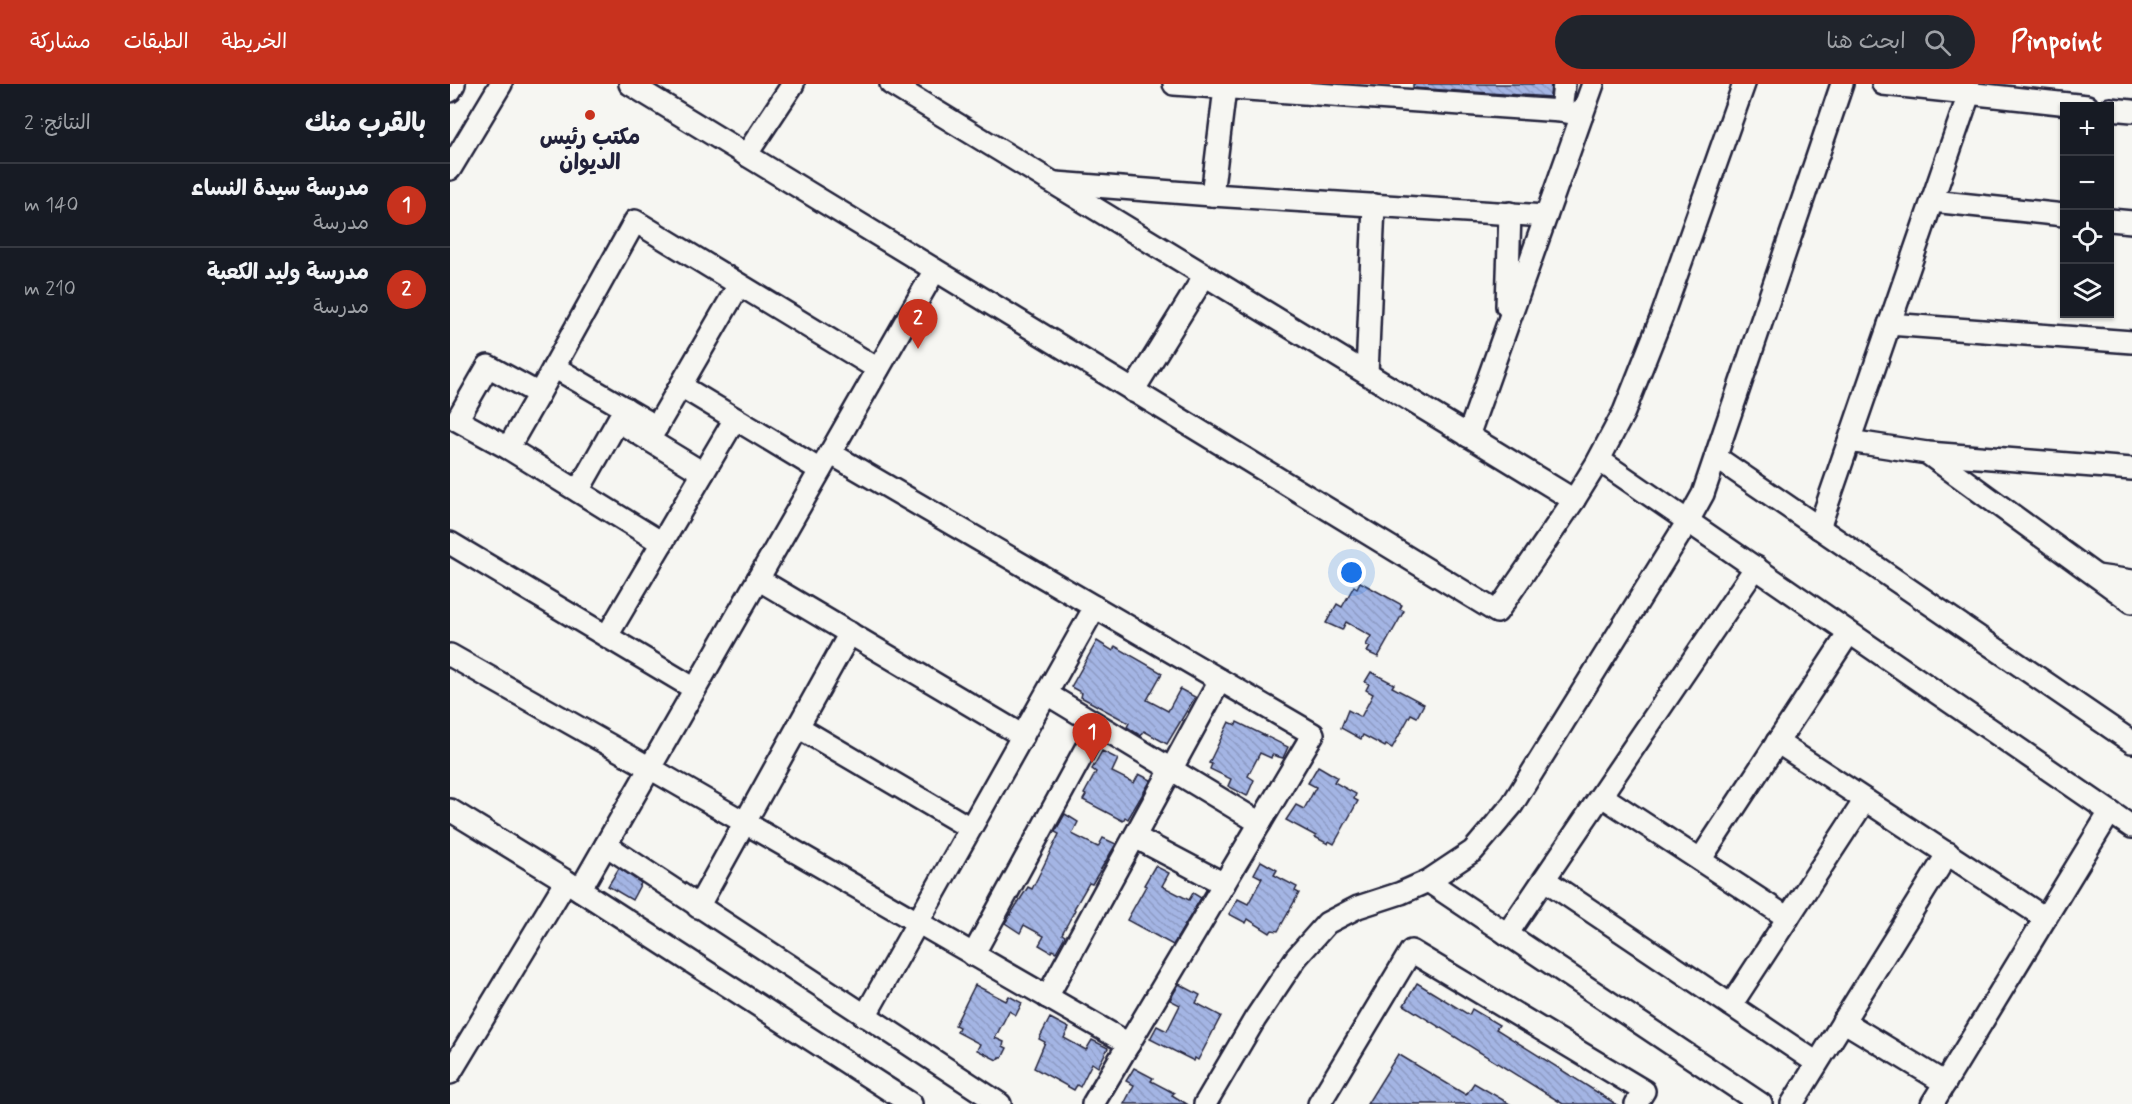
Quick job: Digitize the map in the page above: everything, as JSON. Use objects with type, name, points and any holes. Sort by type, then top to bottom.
[{"type":"street","points":[[450,91],[454,84]]},
{"type":"street","points":[[450,169],[501,84]]},
{"type":"street","points":[[630,84],[1497,612],[1574,501],[1624,412],[1644,364],[1744,84]]},
{"type":"street","points":[[746,155],[792,84]]},
{"type":"street","points":[[891,84],[1574,501]]},
{"type":"street","points":[[1174,84],[1226,88],[1337,90],[1572,113]]},
{"type":"street","points":[[1564,84],[1572,113]]},
{"type":"street","points":[[1468,436],[1546,216],[1572,113],[1593,84]]},
{"type":"street","points":[[1205,1104],[1255,1019],[1296,958],[1327,923],[1358,907],[1401,893],[1428,881],[1473,851],[1512,805],[1703,494],[1842,84]]},
{"type":"street","points":[[1883,84],[2060,103]]},
{"type":"street","points":[[1212,195],[1226,88]]},
{"type":"street","points":[[1819,528],[1969,93]]},
{"type":"street","points":[[2114,109],[2132,111]]},
{"type":"street","points":[[1052,182],[1212,195],[1546,216]]},
{"type":"street","points":[[1932,201],[2060,215]]},
{"type":"street","points":[[1367,374],[1374,205]]},
{"type":"street","points":[[1506,327],[1510,213]]},
{"type":"street","points":[[2114,220],[2132,222]]},
{"type":"street","points":[[508,448],[635,221],[878,369]]},
{"type":"street","points":[[450,1073],[573,886],[606,845],[934,270]]},
{"type":"street","points":[[1133,391],[1205,275]]},
{"type":"street","points":[[653,434],[739,285]]},
{"type":"street","points":[[1889,324],[2132,342]]},
{"type":"street","points":[[538,394],[488,366],[454,427],[508,448],[662,543]]},
{"type":"street","points":[[554,367],[653,434],[703,473]]},
{"type":"street","points":[[681,386],[735,419],[825,462],[1095,607],[1313,734],[1093,1104]]},
{"type":"street","points":[[578,491],[621,414]]},
{"type":"street","points":[[607,636],[735,419]]},
{"type":"street","points":[[1849,441],[1927,453],[2132,469]]},
{"type":"street","points":[[1927,453],[2132,603]]},
{"type":"street","points":[[1717,458],[2132,742]]},
{"type":"street","points":[[1599,460],[2132,827]]},
{"type":"street","points":[[450,543],[695,689]]},
{"type":"street","points":[[1507,934],[1756,567]]},
{"type":"street","points":[[2094,576],[2132,581]]},
{"type":"street","points":[[758,579],[1023,736]]},
{"type":"street","points":[[865,1016],[1095,607]]},
{"type":"street","points":[[698,907],[850,633]]},
{"type":"street","points":[[1700,860],[1849,633]]},
{"type":"street","points":[[450,655],[1129,1044]]},
{"type":"street","points":[[1047,997],[1220,680]]},
{"type":"street","points":[[1047,694],[1260,823]]},
{"type":"street","points":[[973,955],[1098,726]]},
{"type":"street","points":[[798,727],[970,828]]},
{"type":"street","points":[[1777,742],[2045,918]]},
{"type":"street","points":[[1602,796],[1788,918]]},
{"type":"street","points":[[1731,1005],[1865,800]]},
{"type":"street","points":[[450,810],[573,886],[911,1104]]},
{"type":"street","points":[[1932,1104],[2110,812]]},
{"type":"street","points":[[1135,837],[1224,884]]},
{"type":"street","points":[[606,845],[1000,1104]]},
{"type":"street","points":[[1792,1104],[1948,853]]},
{"type":"street","points":[[1545,880],[1817,1063]]},
{"type":"street","points":[[1428,881],[1761,1104]]},
{"type":"street","points":[[1319,1104],[1411,951],[1644,1091],[1636,1104]]},
{"type":"street","points":[[1843,1021],[1945,1083]]},
{"type":"building","points":[[1413,84],[1551,84],[1550,97],[1413,88]]},
{"type":"building","points":[[1360,582],[1402,605],[1400,609],[1404,611],[1378,657],[1367,652],[1370,647],[1366,645],[1371,636],[1346,622],[1342,630],[1326,623],[1337,604],[1342,607],[1354,586],[1357,588]]},
{"type":"building","points":[[1097,641],[1113,651],[1115,646],[1162,673],[1147,700],[1168,711],[1180,689],[1195,697],[1167,744],[1144,731],[1141,736],[1127,727],[1129,723],[1081,697],[1082,693],[1071,687]]},
{"type":"building","points":[[1371,672],[1394,684],[1392,687],[1424,704],[1417,717],[1411,714],[1392,748],[1386,745],[1385,747],[1363,735],[1361,739],[1341,728],[1348,710],[1361,717],[1373,694],[1366,690],[1369,684],[1365,682]]},
{"type":"building","points":[[1229,722],[1236,725],[1237,722],[1288,747],[1283,758],[1272,755],[1271,758],[1260,753],[1248,776],[1254,780],[1247,796],[1228,786],[1231,779],[1210,769],[1212,764],[1209,763]]},
{"type":"building","points":[[1102,751],[1118,759],[1112,772],[1134,783],[1139,774],[1151,780],[1128,819],[1125,817],[1123,821],[1083,800],[1096,772],[1092,769]]},
{"type":"building","points":[[1318,766],[1337,777],[1334,782],[1356,794],[1354,799],[1358,801],[1334,844],[1329,841],[1328,844],[1286,820],[1296,805],[1304,809],[1316,787],[1308,783]]},
{"type":"building","points":[[1065,814],[1078,822],[1072,834],[1098,847],[1103,838],[1116,844],[1074,909],[1062,934],[1065,936],[1056,952],[1052,950],[1051,952],[1039,945],[1044,936],[1024,925],[1020,933],[1005,923],[1028,887],[1032,889],[1059,834],[1055,832]]},
{"type":"building","points":[[1261,861],[1277,870],[1274,875],[1297,887],[1295,891],[1299,893],[1278,931],[1272,930],[1270,933],[1248,919],[1246,923],[1229,914],[1238,899],[1248,904],[1262,878],[1254,874]]},
{"type":"building","points":[[1155,866],[1169,873],[1162,886],[1189,900],[1193,893],[1201,898],[1173,945],[1127,920]]},
{"type":"building","points":[[619,868],[641,883],[632,900],[608,886]]},
{"type":"building","points":[[1417,983],[1469,1015],[1472,1009],[1499,1025],[1496,1029],[1616,1104],[1563,1104],[1404,1005]]},
{"type":"building","points":[[1179,984],[1200,995],[1196,1003],[1221,1016],[1198,1060],[1195,1058],[1194,1061],[1150,1039],[1157,1026],[1167,1031],[1180,1005],[1170,1000]]},
{"type":"building","points":[[975,985],[1006,1001],[1009,996],[1022,1003],[1016,1015],[1009,1011],[995,1038],[1004,1042],[1003,1046],[1007,1048],[1002,1058],[999,1057],[997,1060],[977,1050],[980,1044],[957,1032],[959,1027],[955,1025]]},
{"type":"building","points":[[1050,1018],[1069,1028],[1064,1038],[1086,1050],[1092,1040],[1108,1048],[1098,1067],[1092,1063],[1080,1087],[1077,1085],[1074,1090],[1034,1068],[1045,1042],[1039,1039]]},
{"type":"building","points":[[1398,1054],[1466,1095],[1474,1083],[1510,1104],[1367,1104]]},
{"type":"building","points":[[1134,1068],[1153,1078],[1151,1081],[1174,1093],[1172,1095],[1187,1104],[1124,1104],[1134,1085],[1126,1081]]},
{"type":"place","name":"مكتب رئيس الديوان","points":[[590,115]]},
{"type":"place","name":"مدرسة وليد الكعبة","points":[[918,349]]},
{"type":"place","name":"مدرسة سيدة النساء","points":[[1092,763]]}]
